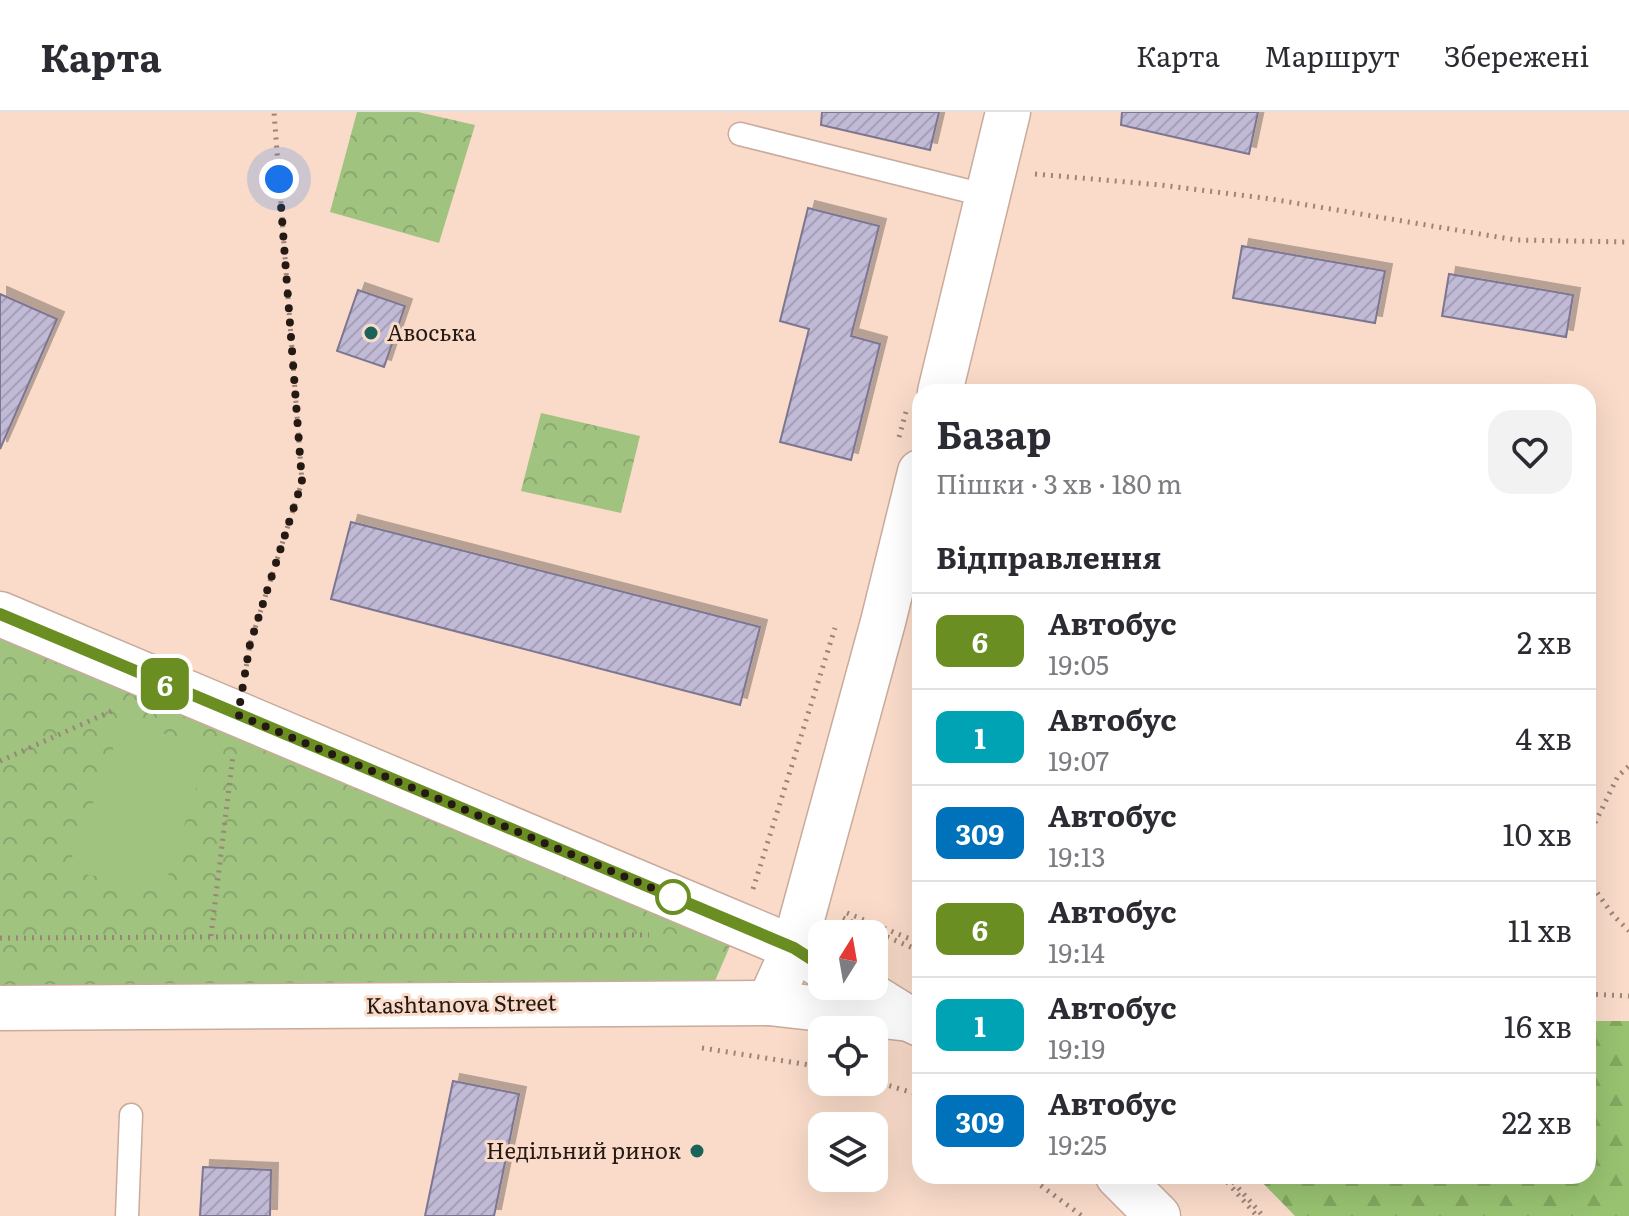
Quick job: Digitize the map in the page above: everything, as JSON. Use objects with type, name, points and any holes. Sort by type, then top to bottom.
[{"type":"street","points":[[942,384],[1008,112]]},
{"type":"street","points":[[769,1003],[808,957],[806,899],[883,622],[912,504]]},
{"type":"street","points":[[0,614],[739,925],[808,957]]},
{"type":"street","points":[[880,1000],[912,1019]]},
{"type":"street","name":"Kashtanova Street","points":[[0,1008],[769,1003],[912,1021]]},
{"type":"street","points":[[1126,1184],[1158,1216]]},
{"type":"lane","points":[[740,134],[992,182]]},
{"type":"lane","points":[[127,1216],[131,1115]]},
{"type":"path","points":[[211,936],[238,715],[250,644],[302,482],[274,112]]},
{"type":"path","points":[[992,182],[1271,199],[1516,240],[1629,242]]},
{"type":"path","points":[[739,925],[757,880],[835,626]]},
{"type":"path","points":[[0,761],[127,704]]},
{"type":"path","points":[[1596,821],[1618,776],[1629,766]]},
{"type":"path","points":[[1596,891],[1629,931]]},
{"type":"path","points":[[806,899],[912,940]]},
{"type":"path","points":[[806,899],[912,947]]},
{"type":"path","points":[[0,938],[655,935]]},
{"type":"path","points":[[1596,994],[1629,996]]},
{"type":"path","points":[[690,1046],[808,1065]]},
{"type":"path","points":[[888,1085],[912,1093]]},
{"type":"path","points":[[1039,1184],[1082,1216]]},
{"type":"path","points":[[1232,1184],[1260,1216]]},
{"type":"green space","points":[[357,112],[418,112],[475,125],[439,243],[330,212]]},
{"type":"green space","points":[[541,413],[640,436],[621,513],[521,491]]},
{"type":"green space","points":[[0,614],[739,925],[706,1002],[0,1008]]},
{"type":"green space","points":[[124,720],[209,749],[164,888],[67,871]]},
{"type":"green space","points":[[1596,1021],[1629,1021],[1629,1216],[1295,1216],[1264,1184],[1596,1184]]},
{"type":"building","points":[[822,112],[939,112],[930,150],[821,125]]},
{"type":"building","points":[[1122,112],[1258,112],[1249,154],[1121,125]]},
{"type":"building","points":[[808,208],[879,226],[851,336],[880,344],[851,460],[780,442],[809,329],[780,321]]},
{"type":"building","points":[[1242,246],[1385,271],[1375,323],[1233,298]]},
{"type":"building","points":[[1449,274],[1573,295],[1566,337],[1442,316]]},
{"type":"building","points":[[358,290],[405,306],[384,367],[337,351]]},
{"type":"building","points":[[0,294],[57,319],[0,449]]},
{"type":"building","points":[[351,522],[760,627],[740,705],[331,599]]},
{"type":"building","points":[[453,1081],[519,1094],[494,1216],[425,1216]]},
{"type":"building","points":[[203,1167],[271,1170],[270,1216],[200,1216]]},
{"type":"bus line","name":"6","points":[[0,614],[794,948],[808,957]]},
{"type":"place","name":"Авоська","points":[[371,333]]},
{"type":"place","name":"Недільний ринок","points":[[697,1151]]},
{"type":"route","points":[[279,179],[302,482],[250,644],[238,715],[676,898],[673,897]]}]
